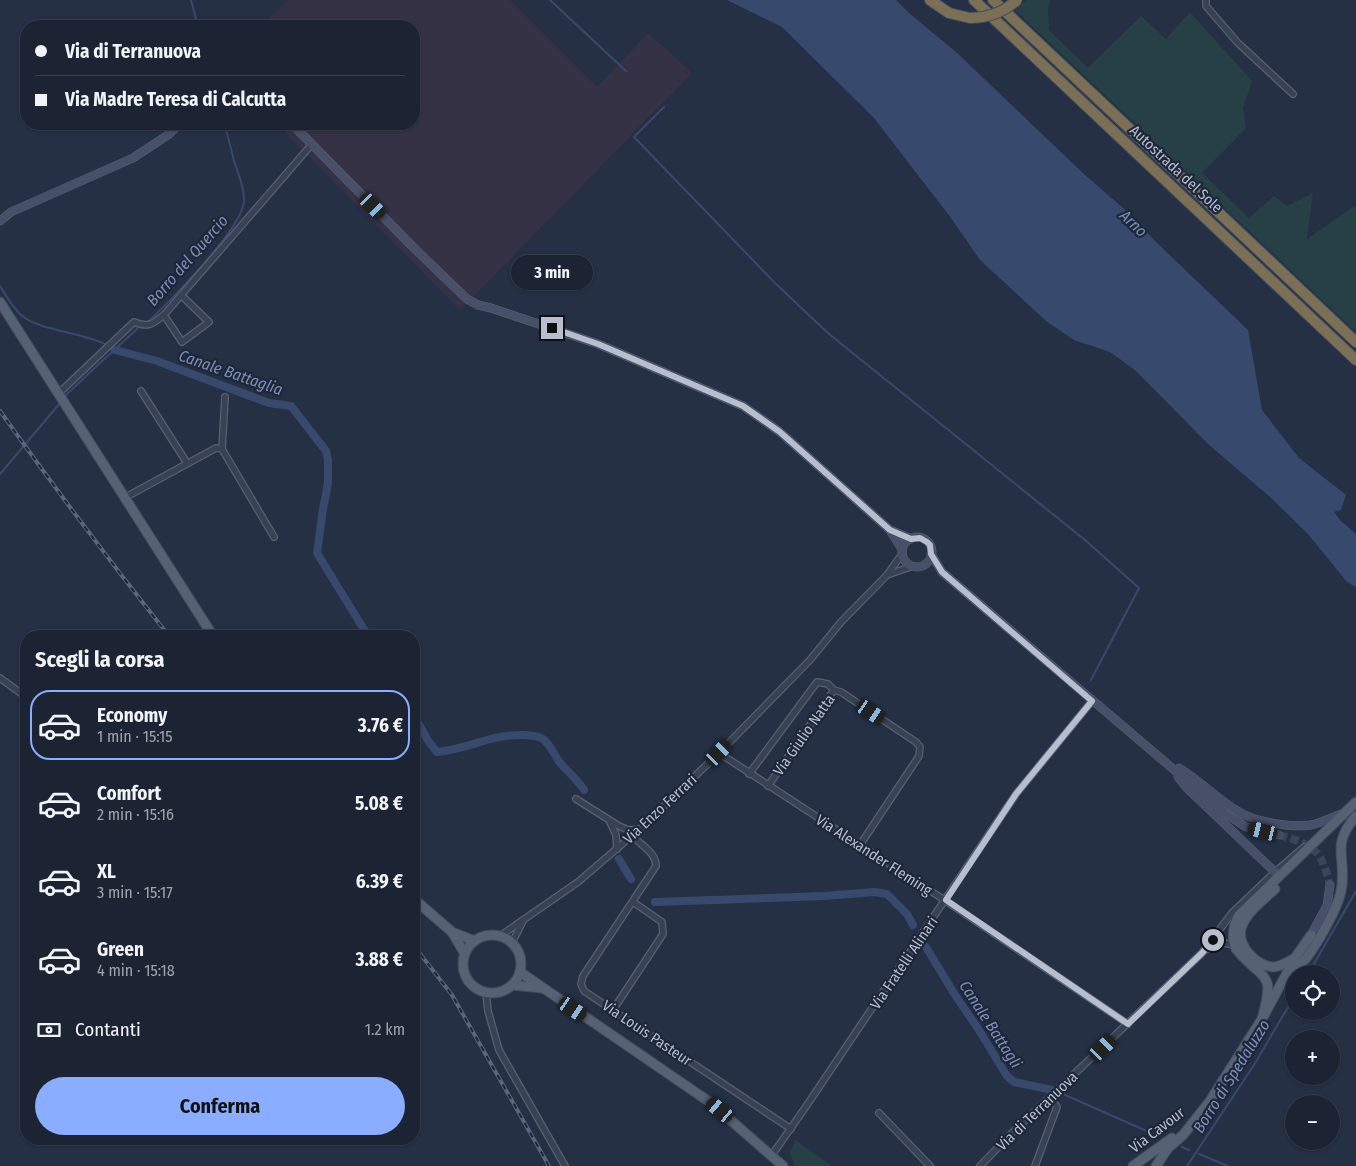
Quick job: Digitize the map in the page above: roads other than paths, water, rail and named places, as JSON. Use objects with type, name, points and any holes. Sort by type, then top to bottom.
[{"type":"highway","points":[[930,0],[949,13],[970,18],[992,15],[1008,8],[1018,0]]},
{"type":"highway","name":"Autostrada del Sole","points":[[972,0],[985,10],[1356,360]]},
{"type":"highway","name":"Autostrada del Sole","points":[[993,0],[1356,342]]},
{"type":"main road","points":[[0,302],[209,630]]},
{"type":"main road","points":[[1262,1019],[1269,987],[1265,977],[1234,946],[1233,926],[1239,915],[1356,802]]},
{"type":"main road","points":[[1295,958],[1282,966],[1272,967],[1263,964],[1247,951],[1242,943],[1241,927],[1248,916],[1356,809]]},
{"type":"main road","name":"Via Cavour","points":[[1298,965],[1321,936],[1336,909],[1341,891],[1341,838],[1348,825],[1356,816]]},
{"type":"main road","points":[[420,904],[452,932],[465,954]]},
{"type":"main road","points":[[452,932],[475,940]]},
{"type":"main road","name":"Via Cavour","points":[[1292,965],[1311,934]]},
{"type":"main road","points":[[483,936],[500,936],[512,943],[520,956],[520,972],[512,985],[504,990],[486,993],[476,989],[464,973],[463,963],[465,954],[475,940],[483,936]]},
{"type":"main road","points":[[520,972],[711,1103],[783,1166]]},
{"type":"main road","name":"Via Cavour","points":[[1156,1166],[1168,1148],[1183,1135],[1198,1116],[1262,1019],[1285,979]]},
{"type":"main road","points":[[512,985],[542,988]]},
{"type":"main road","name":"Via Cavour","points":[[1133,1166],[1173,1138],[1198,1116]]},
{"type":"street","points":[[1206,0],[1206,6],[1238,43],[1293,94]]},
{"type":"street","points":[[0,221],[12,212],[133,158],[168,136],[174,130]]},
{"type":"street","points":[[298,130],[467,299],[478,306],[491,308],[598,344],[743,406],[780,432],[890,530],[911,539],[920,538],[927,542],[930,545],[931,554],[942,572],[1226,814],[1246,827],[1280,835]]},
{"type":"street","points":[[59,393],[134,322],[144,326],[153,324],[164,315],[312,144]]},
{"type":"street","points":[[0,211],[12,212]]},
{"type":"street","points":[[164,315],[182,342],[209,322],[182,296]]},
{"type":"street","points":[[142,391],[187,463]]},
{"type":"street","points":[[225,397],[222,449],[274,537]]},
{"type":"street","points":[[126,497],[216,448],[222,449]]},
{"type":"street","points":[[890,530],[906,562],[942,572]]},
{"type":"street","points":[[888,575],[902,552],[904,545],[911,539]]},
{"type":"street","points":[[888,575],[928,562],[931,554]]},
{"type":"street","name":"Via Enzo Ferrari","points":[[500,936],[578,882],[640,829],[719,753],[810,660],[841,622],[888,575]]},
{"type":"street","points":[[0,678],[20,693]]},
{"type":"street","points":[[749,774],[817,682],[828,684],[834,690]]},
{"type":"street","name":"Via Giulio Natta","points":[[768,786],[834,690],[841,692],[916,742],[920,747],[918,756],[860,845]]},
{"type":"street","name":"Via Fratelli Alinari","points":[[772,1155],[791,1130],[1016,794],[1092,701]]},
{"type":"street","name":"Via Alexander Fleming","points":[[719,753],[946,900],[1128,1024]]},
{"type":"street","points":[[1162,759],[1195,778],[1239,812],[1256,819],[1297,825],[1312,825],[1344,813]]},
{"type":"street","points":[[1162,759],[1187,788],[1275,872]]},
{"type":"street","points":[[576,799],[610,822],[628,830],[640,829]]},
{"type":"street","points":[[610,822],[616,835],[616,849]]},
{"type":"street","name":"Via di Terranuova","points":[[1202,953],[1232,913],[1275,872],[1324,832]]},
{"type":"street","name":"Via Louis Pasteur","points":[[632,836],[656,860],[654,870],[583,976],[581,984],[584,991],[791,1130]]},
{"type":"street","points":[[1311,934],[1326,906],[1330,885]]},
{"type":"street","points":[[613,1010],[663,934],[662,922],[633,902]]},
{"type":"street","points":[[512,943],[523,921]]},
{"type":"street","name":"Via di Terranuova","points":[[980,1166],[1014,1131],[1202,953],[1215,944],[1224,942],[1234,946]]},
{"type":"street","points":[[486,993],[488,1011],[499,1050],[565,1166]]},
{"type":"street","points":[[1036,1166],[1057,1107],[1051,1098]]},
{"type":"street","points":[[879,1113],[930,1166]]},
{"type":"water","name":"Arno","points":[[727,0],[896,0],[956,52],[1084,174],[1131,215],[1154,240],[1248,330],[1262,410],[1299,458],[1346,495],[1341,510],[1334,512],[1356,534],[1356,587],[1347,582],[1308,534],[1270,497],[1208,444],[1135,370],[1110,352],[1074,340],[1046,321],[980,260],[951,218],[874,118],[782,27]]},
{"type":"waterway","name":"Borro del Quercio","points":[[191,0],[196,20]]},
{"type":"waterway","points":[[550,0],[626,71]]},
{"type":"waterway","points":[[664,107],[634,137],[776,284],[829,334],[1085,540],[1139,588],[1091,680]]},
{"type":"waterway","name":"Borro del Quercio","points":[[148,322],[204,264],[232,228],[240,213],[244,201],[243,191],[226,130]]},
{"type":"waterway","points":[[0,286],[15,308],[29,320],[39,325],[86,337],[107,345]]},
{"type":"waterway","name":"Borro del Quercio","points":[[64,397],[138,328]]},
{"type":"waterway","name":"Canale Battaglia","points":[[115,350],[157,361],[269,403],[291,406],[326,451],[328,460],[328,483],[317,553],[364,630]]},
{"type":"waterway","name":"Borro del Quercio","points":[[0,474],[60,403]]},
{"type":"waterway","name":"Canale Battaglia","points":[[420,726],[437,752],[512,735],[536,736],[548,744],[561,764],[584,790]]},
{"type":"waterway","name":"Canale Battaglia","points":[[619,859],[631,879]]},
{"type":"waterway","name":"Borro di Spedaluzzo","points":[[1313,965],[1356,891]]},
{"type":"waterway","points":[[655,902],[824,896],[874,892],[887,894],[907,914],[913,925]]},
{"type":"waterway","name":"Canale Battagli","points":[[926,947],[1007,1076],[1014,1082],[1052,1090]]},
{"type":"waterway","name":"Borro di Spedaluzzo","points":[[1187,1166],[1254,1065],[1285,1012]]},
{"type":"waterway","name":"Canale Battagli","points":[[1063,1094],[1151,1133]]},
{"type":"waterway","name":"Canale Battagli","points":[[1182,1147],[1189,1150]]},
{"type":"waterway","name":"Canale Battagli","points":[[1199,1154],[1228,1166]]},
{"type":"tunnel","points":[[1279,835],[1301,842],[1315,851],[1327,873],[1330,885]]},
{"type":"railway","points":[[0,411],[83,525],[164,630]]},
{"type":"railway","points":[[420,954],[452,995],[549,1166]]}]
